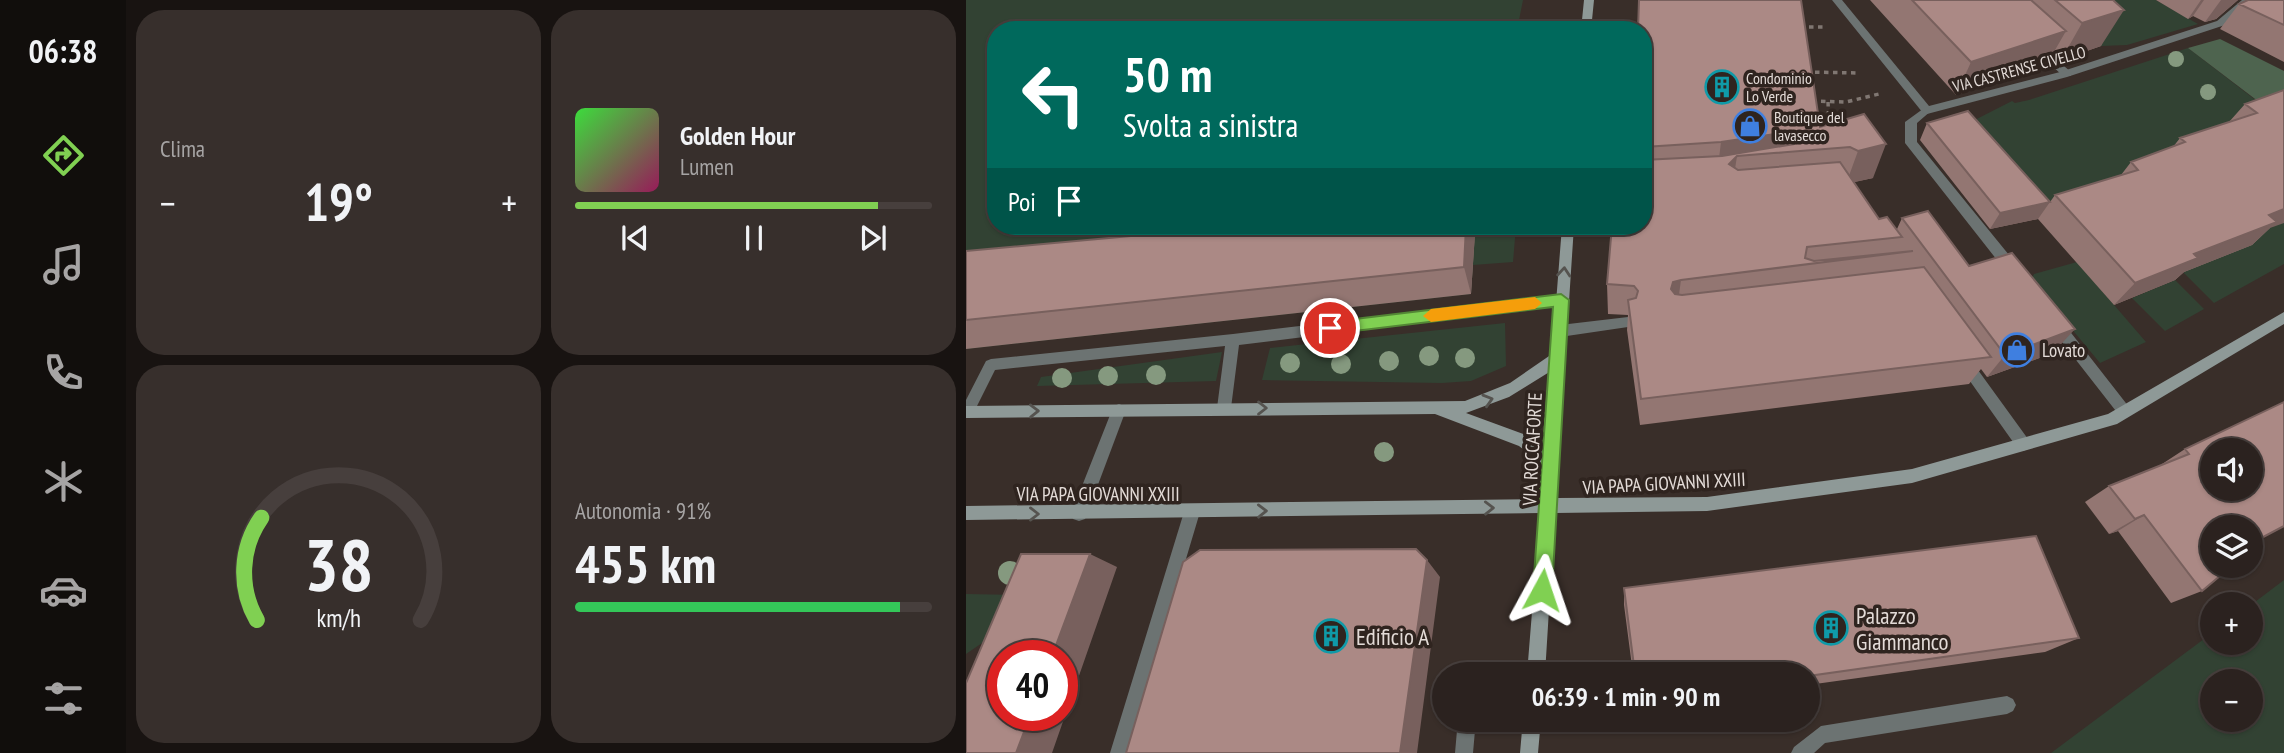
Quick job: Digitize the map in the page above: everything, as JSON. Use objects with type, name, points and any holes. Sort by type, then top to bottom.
[{"type":"street","points":[[1588,21],[1590,0]]},
{"type":"street","points":[[1837,0],[1927,110],[1912,122],[1911,143],[2022,282]]},
{"type":"street","name":"VIA CASTRENSE CIVELLO","points":[[1927,110],[2067,74],[2221,23],[2248,0]]},
{"type":"street","points":[[2027,37],[2067,74]]},
{"type":"street","name":"VIA ROCCAFORTE","points":[[1537,662],[1566,235]]},
{"type":"street","points":[[1558,357],[1525,384],[1502,396],[1465,407],[967,412],[991,365],[1233,340],[1561,300]]},
{"type":"street","points":[[2048,314],[2124,411]]},
{"type":"street","name":"VIA PAPA GIOVANNI XXIII","points":[[966,513],[1079,514],[1707,504],[1912,476],[2112,419],[2284,317]]},
{"type":"street","points":[[1560,331],[1628,322]]},
{"type":"street","points":[[1224,408],[1233,340]]},
{"type":"street","points":[[1959,355],[2023,444]]},
{"type":"street","points":[[1431,407],[1524,441],[1552,463]]},
{"type":"street","points":[[1079,514],[1119,410]]},
{"type":"street","points":[[1119,753],[1192,512]]},
{"type":"street","points":[[1800,753],[1821,735],[2007,705]]},
{"type":"street","points":[[1464,753],[1466,732]]},
{"type":"street","points":[[1529,753],[1531,732]]},
{"type":"path","points":[[1792,27],[1801,27]]},
{"type":"path","points":[[1798,72],[1896,73]]},
{"type":"path","points":[[1802,101],[1846,102],[1908,86]]},
{"type":"path","points":[[1828,102],[1829,132]]},
{"type":"green space","points":[[966,0],[1523,0],[1519,21],[987,21],[987,235],[1515,235],[1513,262],[1473,265],[1471,294],[966,349]]},
{"type":"green space","points":[[2057,0],[2156,0],[2198,24],[2127,45],[2101,46]]},
{"type":"green space","points":[[2220,39],[2284,71],[2284,121],[2188,48]]},
{"type":"green space","points":[[2188,48],[2284,122],[2284,264],[2214,303],[2108,197],[2038,218],[1959,128],[2012,101],[2015,103],[2029,100]]},
{"type":"green space","points":[[2077,262],[2146,342],[2100,363],[2031,280],[2034,274]]},
{"type":"green space","points":[[2175,280],[2204,309],[2165,331],[2132,298]]},
{"type":"green space","points":[[1505,323],[1506,366],[1471,381],[1442,383],[1262,380],[1270,348]]},
{"type":"green space","points":[[1222,352],[1216,381],[1037,386],[1041,377]]},
{"type":"green space","points":[[2284,580],[2284,753],[2051,753],[2200,642],[2200,655],[2263,655],[2263,596]]},
{"type":"green space","points":[[966,594],[1019,595],[1004,628],[966,654]]},
{"type":"building","points":[[1639,0],[1801,0],[1820,127],[1864,114],[1886,144],[1858,151],[1850,147],[1737,156],[1729,164],[1738,170],[1840,162],[1879,219],[1887,217],[1902,237],[1807,247],[1805,258],[1814,261],[1913,251],[1681,280],[1673,282],[1671,289],[1675,294],[1924,267],[1991,357],[1641,399],[1628,300],[1636,298],[1638,291],[1634,286],[1607,284],[1611,235],[1652,235],[1652,160],[1722,156],[1794,144],[1798,138],[1789,132],[1721,142],[1652,146],[1652,21],[1638,21]]},
{"type":"building","points":[[1912,0],[2031,0],[2066,31],[1971,62]]},
{"type":"building","points":[[2055,0],[2113,0],[2124,10],[2082,23]]},
{"type":"building","points":[[2248,0],[2284,0],[2284,25],[2239,4]]},
{"type":"building","points":[[2284,90],[2284,209],[2269,215],[2277,222],[2194,254],[2198,258],[2135,283],[2055,195],[2138,170],[2131,162],[2185,142],[2180,138],[2257,113],[2245,104]]},
{"type":"building","points":[[1968,111],[2050,202],[2000,213],[1927,123]]},
{"type":"building","points":[[1928,211],[1969,266],[2012,253],[2075,329],[2005,355],[1902,218]]},
{"type":"building","points":[[1141,235],[1466,235],[1464,267],[966,320],[966,251]]},
{"type":"building","points":[[2284,402],[2284,526],[2263,537],[2263,515],[2200,515],[2200,578],[2218,578],[2202,591],[2144,515],[2135,519],[2109,486],[2189,454],[2185,449],[2200,442],[2200,501],[2263,501],[2263,438],[2208,438]]},
{"type":"building","name":"Palazzo Giammanco","points":[[2036,536],[2079,638],[1820,674],[1820,662],[1633,662],[1624,588]]},
{"type":"building","points":[[1416,549],[1427,560],[1400,753],[1126,753],[1183,562],[1200,550]]},
{"type":"building","points":[[1021,554],[1090,554],[1058,640],[987,640],[987,731],[1024,731],[1016,753],[966,753],[966,683]]},
{"type":"slow traffic","points":[[1431,316],[1535,303]]},
{"type":"place","name":"Condominio Lo Verde","points":[[1722,87]]},
{"type":"place","name":"Boutique del lavasecco","points":[[1750,126]]},
{"type":"place","name":"Lovato","points":[[2017,350]]},
{"type":"place","name":"Palazzo Giammanco","points":[[1831,628]]},
{"type":"place","name":"Edificio A","points":[[1331,636]]},
{"type":"route","points":[[1330,328],[1561,300],[1542,590]]}]
